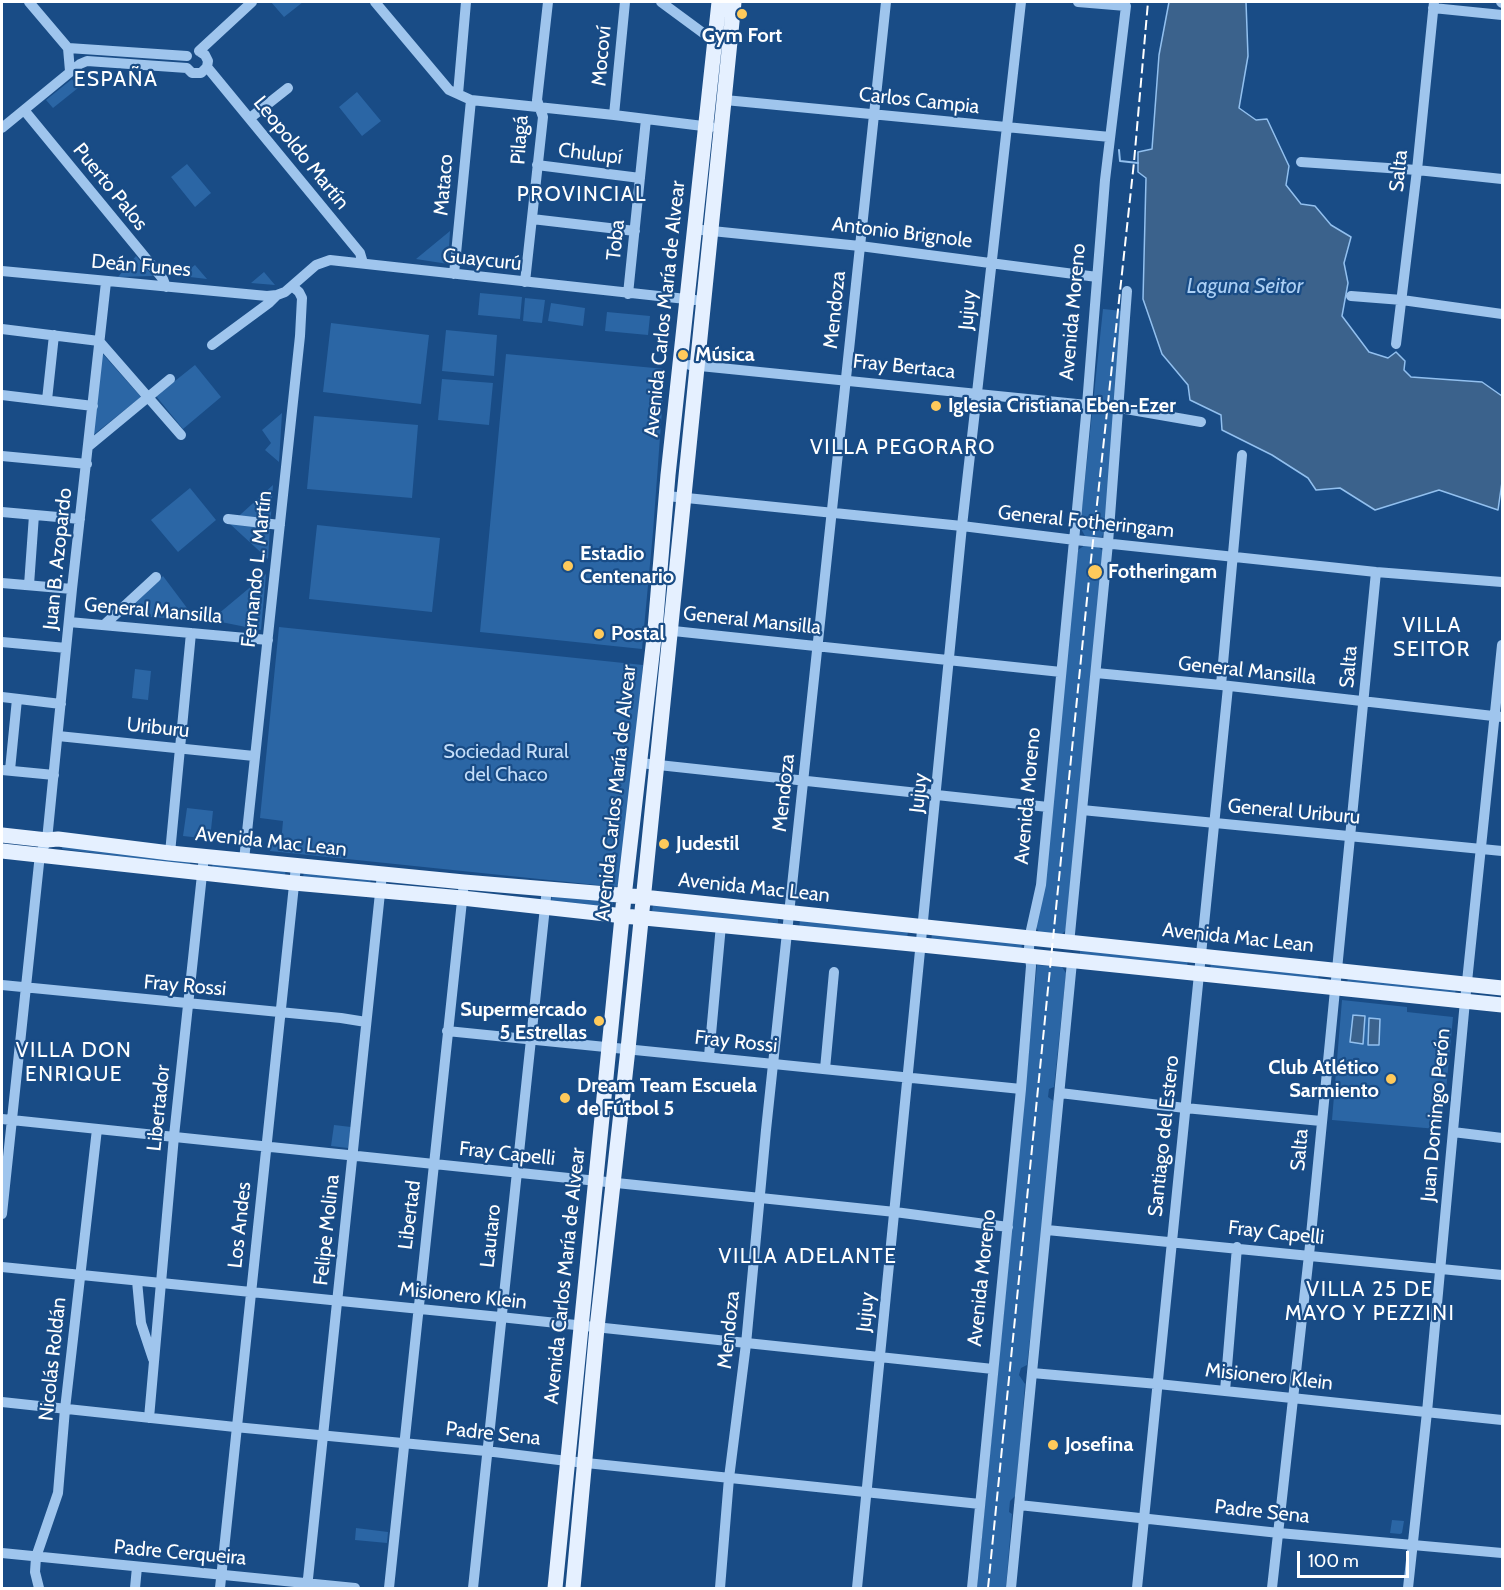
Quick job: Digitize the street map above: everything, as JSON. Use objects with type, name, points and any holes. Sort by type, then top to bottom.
[{"type":"main road","name":"Avenida Carlos María de Alvear","points":[[564,1588],[675,497],[689,365],[707,231],[719,2]]},
{"type":"main road","name":"Avenida Carlos María de Alvear","points":[[717,44],[725,2]]},
{"type":"main road","name":"Avenida Carlos María de Alvear","points":[[689,365],[691,299],[713,128],[724,100],[734,2]]},
{"type":"main road","name":"Avenida Carlos María de Alvear","points":[[691,299],[707,231]]},
{"type":"main road","name":"Avenida Mac Lean","points":[[2,835],[382,874],[545,906],[632,917],[1503,1005]]},
{"type":"main road","name":"Avenida Mac Lean","points":[[2,850],[380,891],[547,888],[1503,988]]},
{"type":"main road","points":[[1069,944],[1072,962]]},
{"type":"main road","name":"Avenida Carlos María de Alvear","points":[[555,1588],[576,1462]]},
{"type":"main road","name":"Avenida Carlos María de Alvear","points":[[573,1588],[576,1462]]},
{"type":"street","points":[[29,2],[68,48],[70,71]]},
{"type":"street","points":[[375,2],[449,90],[471,100],[713,128]]},
{"type":"street","points":[[458,94],[466,2]]},
{"type":"street","name":"Pilagá","points":[[525,282],[543,117],[537,99],[548,2]]},
{"type":"street","name":"Mocoví","points":[[614,115],[625,2]]},
{"type":"street","points":[[661,2],[717,44]]},
{"type":"street","name":"Mendoza","points":[[720,1588],[729,1478],[746,1344],[772,1064],[788,932],[886,2]]},
{"type":"street","name":"Jujuy","points":[[856,1588],[924,927],[962,526],[1021,2]]},
{"type":"street","name":"Avenida Moreno","points":[[972,1588],[1021,1089],[1031,966],[1030,938],[1041,885],[1075,540],[1110,138],[1126,6],[1078,2]]},
{"type":"street","points":[[200,51],[208,61],[207,67],[201,73],[192,73],[185,62],[187,56],[192,52],[200,51],[247,3]]},
{"type":"street","points":[[1434,5],[1503,15]]},
{"type":"street","name":"Salta","points":[[1396,344],[1434,5]]},
{"type":"street","points":[[68,48],[187,56]]},
{"type":"street","points":[[2,128],[70,71],[87,61],[187,68]]},
{"type":"street","name":"Leopoldo Martín","points":[[207,67],[360,254],[363,264]]},
{"type":"street","points":[[250,118],[288,88]]},
{"type":"street","name":"Mataco","points":[[454,274],[471,100]]},
{"type":"street","name":"Carlos Campia","points":[[724,100],[1110,138]]},
{"type":"street","name":"Puerto Palos","points":[[24,110],[163,279],[166,287]]},
{"type":"street","name":"Toba","points":[[628,294],[646,119]]},
{"type":"street","points":[[1301,162],[1503,179]]},
{"type":"street","name":"Chulupí","points":[[537,165],[640,178]]},
{"type":"street","points":[[532,219],[635,231]]},
{"type":"street","name":"Antonio Brignole","points":[[707,231],[860,246],[1097,277]]},
{"type":"street","name":"Guaycurú","points":[[212,345],[292,286],[316,265],[330,260],[691,299]]},
{"type":"street","name":"Deán Funes","points":[[2,271],[106,282],[277,295]]},
{"type":"street","name":"Juan B. Azopardo","points":[[2,1214],[6,1120],[25,988],[40,855],[47,840],[106,282]]},
{"type":"street","name":"Fernando L. Martín","points":[[244,860],[300,336],[302,298],[292,286]]},
{"type":"street","points":[[1069,944],[1120,408],[1127,291]]},
{"type":"street","points":[[1351,296],[1402,300],[1503,314]]},
{"type":"street","points":[[2,329],[99,340],[181,435]]},
{"type":"street","points":[[47,400],[54,335]]},
{"type":"street","name":"Fray Bertaca","points":[[689,365],[1087,405]]},
{"type":"street","points":[[89,446],[170,379]]},
{"type":"street","points":[[2,395],[93,406]]},
{"type":"street","points":[[1120,408],[1201,422]]},
{"type":"street","name":"Santiago del Estero","points":[[1137,1588],[1201,955],[1225,686],[1242,455]]},
{"type":"street","points":[[2,456],[87,464]]},
{"type":"street","name":"General Fotheringam","points":[[675,497],[1376,572],[1503,582]]},
{"type":"street","points":[[2,512],[80,519]]},
{"type":"street","points":[[28,585],[34,515]]},
{"type":"street","points":[[228,519],[280,525]]},
{"type":"street","name":"Salta","points":[[1272,1588],[1309,1255],[1376,572]]},
{"type":"street","points":[[104,625],[156,577]]},
{"type":"street","points":[[2,582],[72,589]]},
{"type":"street","name":"General Mansilla","points":[[69,622],[268,640]]},
{"type":"street","name":"General Mansilla","points":[[662,630],[1061,672]]},
{"type":"street","points":[[170,853],[191,633]]},
{"type":"street","points":[[2,642],[66,648]]},
{"type":"street","name":"Juan Domingo Perón","points":[[1408,1588],[1427,1413],[1465,1001],[1481,849],[1499,717],[1503,645]]},
{"type":"street","name":"General Mansilla","points":[[1096,674],[1499,717]]},
{"type":"street","points":[[2,697],[61,704]]},
{"type":"street","points":[[17,699],[5,770],[54,775]]},
{"type":"street","name":"Uriburu","points":[[58,736],[254,756]]},
{"type":"street","points":[[648,764],[1048,807]]},
{"type":"street","name":"General Uriburu","points":[[1082,810],[1503,851]]},
{"type":"street","name":"Libertador","points":[[149,1418],[174,1136],[204,856]]},
{"type":"street","name":"Los Andes","points":[[220,1588],[296,866]]},
{"type":"street","name":"Felipe Molina","points":[[308,1586],[382,874]]},
{"type":"street","name":"Lautaro","points":[[473,1588],[547,888]]},
{"type":"street","name":"Libertad","points":[[389,1588],[463,890]]},
{"type":"street","points":[[708,1056],[721,925]]},
{"type":"street","points":[[1011,1588],[1072,962]]},
{"type":"street","points":[[825,1069],[834,972]]},
{"type":"street","name":"Fray Rossi","points":[[2,985],[366,1022]]},
{"type":"street","name":"Fray Rossi","points":[[447,1031],[1021,1089]]},
{"type":"street","points":[[1060,1093],[1185,1108],[1321,1120]]},
{"type":"street","name":"Fray Capelli","points":[[6,1120],[895,1212],[1008,1227]]},
{"type":"street","name":"Nicolás Roldán","points":[[39,1588],[35,1572],[36,1557],[58,1493],[65,1409],[97,1129]]},
{"type":"street","points":[[1453,1132],[1503,1138]]},
{"type":"street","name":"Fray Capelli","points":[[1047,1230],[1503,1275]]},
{"type":"street","points":[[1224,1391],[1237,1247]]},
{"type":"street","name":"Misionero Klein","points":[[2,1267],[993,1369]]},
{"type":"street","name":"Libertador","points":[[137,1281],[141,1323],[154,1363]]},
{"type":"street","name":"Misionero Klein","points":[[1032,1373],[1503,1420]]},
{"type":"street","name":"Padre Sena","points":[[2,1402],[980,1504]]},
{"type":"street","name":"Padre Sena","points":[[1018,1505],[1279,1533],[1503,1553]]},
{"type":"street","name":"Padre Cerqueira","points":[[2,1553],[221,1574],[308,1586],[355,1588]]},
{"type":"street","points":[[135,1588],[137,1567]]},
{"type":"green space","points":[[271,2],[303,2],[284,17]]},
{"type":"green space","points":[[72,79],[78,88],[53,108],[46,100]]},
{"type":"green space","points":[[357,92],[381,121],[362,136],[339,107]]},
{"type":"green space","points":[[187,164],[211,193],[195,207],[171,177]]},
{"type":"green space","points":[[450,231],[448,264],[416,259]]},
{"type":"green space","points":[[136,256],[153,276],[118,277]]},
{"type":"green space","points":[[195,265],[207,279],[181,276]]},
{"type":"green space","points":[[264,272],[275,285],[251,283]]},
{"type":"green space","points":[[480,293],[522,297],[520,319],[478,315]]},
{"type":"green space","points":[[525,298],[545,300],[542,323],[523,321]]},
{"type":"green space","points":[[551,303],[585,308],[583,326],[548,321]]},
{"type":"green space","points":[[1103,309],[1123,311],[1105,528],[1102,537],[1085,536],[1080,527]]},
{"type":"green space","points":[[607,312],[650,316],[648,335],[605,331]]},
{"type":"green space","points":[[331,323],[429,335],[421,404],[323,392]]},
{"type":"green space","points":[[446,330],[497,335],[494,376],[442,371]]},
{"type":"green space","points":[[102,353],[141,397],[92,436]]},
{"type":"green space","points":[[506,354],[665,369],[642,649],[480,632]]},
{"type":"green space","points":[[195,365],[221,397],[183,429],[156,396]]},
{"type":"green space","points":[[442,379],[493,383],[489,425],[438,420]]},
{"type":"green space","points":[[282,413],[279,462],[265,450],[271,443],[262,430]]},
{"type":"green space","points":[[314,416],[418,425],[412,498],[307,489]]},
{"type":"green space","points":[[273,485],[268,559],[230,524]]},
{"type":"green space","points":[[190,488],[216,520],[178,552],[151,520]]},
{"type":"green space","points":[[317,525],[440,538],[432,612],[309,599]]},
{"type":"green space","points":[[1085,545],[1097,546],[1103,551],[1066,930],[1060,936],[1039,932],[1035,925],[1078,550]]},
{"type":"green space","points":[[266,574],[261,630],[211,620]]},
{"type":"green space","points":[[163,576],[196,620],[121,615]]},
{"type":"green space","name":"Sociedad Rural del Chaco","points":[[279,627],[643,665],[621,883],[616,887],[270,851],[271,842],[281,843],[283,821],[260,818]]},
{"type":"green space","points":[[135,669],[151,671],[148,700],[132,698]]},
{"type":"green space","points":[[187,808],[213,811],[210,839],[183,836]]},
{"type":"green space","points":[[63,843],[191,859],[190,865],[62,849]]},
{"type":"green space","points":[[213,861],[286,868],[285,876],[212,868]]},
{"type":"green space","points":[[304,870],[371,877],[370,885],[303,878]]},
{"type":"green space","points":[[552,895],[613,901],[612,910],[551,903]]},
{"type":"green space","points":[[653,903],[778,918],[778,923],[773,925],[652,913]]},
{"type":"green space","points":[[800,920],[908,931],[907,940],[799,930]]},
{"type":"green space","points":[[932,933],[1022,943],[1021,952],[931,942]]},
{"type":"green space","points":[[1080,949],[1188,959],[1187,967],[1080,958]]},
{"type":"green space","points":[[1211,961],[1319,972],[1318,981],[1210,971]]},
{"type":"green space","points":[[1037,965],[1062,967],[1066,973],[1054,1087],[1049,1089],[1048,1097],[1057,1103],[1027,1365],[1021,1368],[1019,1375],[1025,1384],[1016,1495],[1010,1501],[1009,1512],[1012,1514],[1006,1588],[977,1588]]},
{"type":"green space","points":[[1348,976],[1456,986],[1455,996],[1347,985]]},
{"type":"green space","name":"Club Atlético Sarmiento","points":[[1342,1000],[1407,1007],[1407,1012],[1453,1017],[1445,1101],[1437,1129],[1332,1120]]},
{"type":"green space","points":[[334,1125],[351,1127],[348,1148],[331,1146]]},
{"type":"green space","points":[[1392,1520],[1404,1521],[1402,1533],[1390,1533]]},
{"type":"green space","points":[[356,1528],[388,1532],[387,1543],[355,1540]]},
{"type":"water","name":"Laguna Seitor","points":[[1169,2],[1246,2],[1248,56],[1239,108],[1256,120],[1267,119],[1289,166],[1286,185],[1301,204],[1315,206],[1331,225],[1351,237],[1344,263],[1348,283],[1342,316],[1369,352],[1388,358],[1396,352],[1405,361],[1404,370],[1411,377],[1482,382],[1502,396],[1502,482],[1498,510],[1439,490],[1375,510],[1340,488],[1316,490],[1308,478],[1272,455],[1222,430],[1221,415],[1190,400],[1188,385],[1162,354],[1143,299],[1146,178],[1138,172],[1138,152],[1152,149],[1159,55]]},
{"type":"water","points":[[1353,1015],[1365,1016],[1363,1044],[1350,1042]]},
{"type":"water","points":[[1369,1018],[1380,1019],[1379,1045],[1368,1045]]},
{"type":"waterway","points":[[1119,150],[1120,161],[1138,163]]},
{"type":"railway","points":[[988,1588],[1090,569],[1134,162],[1148,2]]},
{"type":"place","name":"Gym Fort","points":[[742,14]]},
{"type":"place","name":"Música","points":[[683,355]]},
{"type":"place","name":"Iglesia Cristiana Eben-Ezer","points":[[936,406]]},
{"type":"place","name":"Estadio Centenario","points":[[568,566]]},
{"type":"place","name":"Fotheringam","points":[[1095,572]]},
{"type":"place","name":"Postal","points":[[599,634]]},
{"type":"place","name":"Judestil","points":[[664,844]]},
{"type":"place","name":"Supermercado 5 Estrellas","points":[[599,1021]]},
{"type":"place","name":"Club Atlético Sarmiento","points":[[1391,1079]]},
{"type":"place","name":"Dream Team Escuela de Fútbol 5","points":[[565,1098]]},
{"type":"place","name":"Josefina","points":[[1053,1445]]},
{"type":"district","name":"ESPAÑA","points":[[116,80]]},
{"type":"district","name":"PROVINCIAL","points":[[582,195]]},
{"type":"district","name":"VILLA PEGORARO","points":[[903,448]]},
{"type":"district","name":"VILLA SEITOR","points":[[1432,638]]},
{"type":"district","name":"VILLA DON ENRIQUE","points":[[74,1063]]},
{"type":"district","name":"VILLA ADELANTE","points":[[808,1257]]},
{"type":"district","name":"VILLA 25 DE MAYO Y PEZZINI","points":[[1370,1302]]}]
